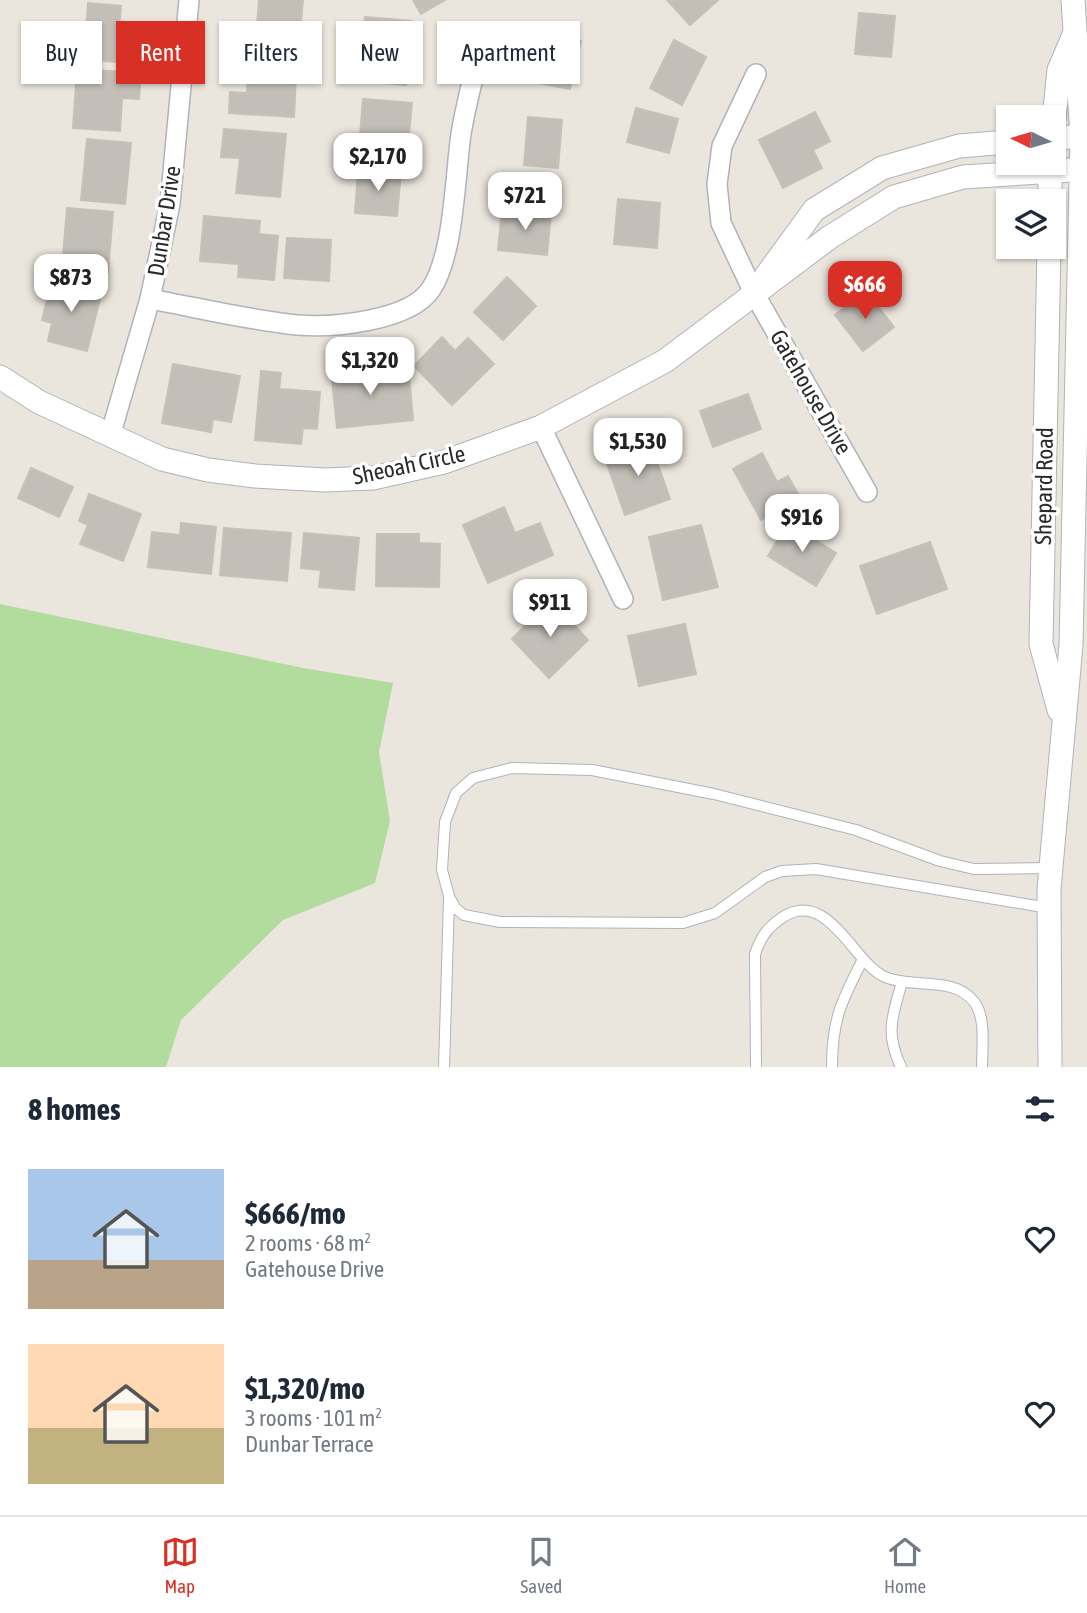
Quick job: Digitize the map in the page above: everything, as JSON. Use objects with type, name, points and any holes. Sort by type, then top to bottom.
[{"type":"street","name":"Dunbar Drive","points":[[110,436],[150,299],[170,204],[189,0]]},
{"type":"street","name":"Shepard Road","points":[[1050,1067],[1050,868],[1071,645],[1085,136],[1073,0]]},
{"type":"street","name":"Shepard Road","points":[[1055,105],[1059,70],[1074,35]]},
{"type":"street","name":"Gatehouse Drive","points":[[756,74],[722,146],[717,184],[721,223],[754,293],[867,492]]},
{"type":"street","points":[[150,299],[299,325],[342,323],[386,316],[419,304],[432,288],[444,261],[462,131],[472,84]]},
{"type":"street","points":[[1066,137],[1085,136]]},
{"type":"street","name":"Sheoah Circle","points":[[754,293],[814,210],[882,168],[959,146],[996,143]]},
{"type":"street","name":"Sheoah Circle","points":[[1066,168],[1084,169]]},
{"type":"street","name":"Sheoah Circle","points":[[0,377],[39,402],[162,459],[208,470],[325,480],[373,478],[444,463],[541,427],[665,361],[830,237],[894,198],[963,177],[996,173]]},
{"type":"street","name":"Shepard Road","points":[[1049,259],[1041,644],[1063,722]]},
{"type":"street","points":[[541,427],[624,599]]},
{"type":"lane","points":[[1049,908],[816,869],[782,871],[765,877],[715,913],[700,920],[683,923],[500,922],[464,915],[456,908],[449,896],[442,870],[444,822],[456,793],[473,778],[512,768],[592,770],[714,794],[856,830],[940,861],[974,869],[1050,868]]},
{"type":"lane","points":[[444,1067],[449,896]]},
{"type":"lane","points":[[756,1067],[755,954],[760,938],[771,925],[788,914],[804,912],[827,918],[847,938],[862,961],[883,977],[902,982],[946,986],[965,993],[976,1005],[981,1022],[982,1067]]},
{"type":"lane","points":[[832,1067],[832,1035],[837,1012],[862,961]]},
{"type":"lane","points":[[901,1067],[891,1044],[889,1030],[902,982]]},
{"type":"green space","points":[[0,604],[303,668],[393,683],[379,752],[390,821],[375,883],[283,920],[181,1020],[166,1067],[0,1067]]},
{"type":"building","points":[[259,0],[303,0],[301,21],[257,21]]},
{"type":"building","points":[[413,0],[445,0],[421,14]]},
{"type":"building","points":[[667,0],[718,0],[690,25]]},
{"type":"building","points":[[88,3],[121,6],[120,21],[116,21],[116,62],[102,61],[102,21],[87,21]]},
{"type":"building","points":[[859,13],[895,16],[891,57],[855,54]]},
{"type":"building","points":[[365,17],[411,21],[365,21]]},
{"type":"building","points":[[674,40],[706,57],[682,105],[650,88]]},
{"type":"building","points":[[102,71],[116,71],[116,84],[140,84],[139,99],[122,98],[120,131],[73,128],[76,84],[102,84]]},
{"type":"building","points":[[247,84],[296,84],[294,117],[229,113],[230,92],[247,93]]},
{"type":"building","points":[[544,84],[571,84],[570,89]]},
{"type":"building","points":[[363,99],[412,103],[406,164],[358,160]]},
{"type":"building","points":[[636,108],[678,119],[669,153],[627,142]]},
{"type":"building","points":[[815,112],[830,141],[813,150],[822,168],[783,188],[759,140]]},
{"type":"building","points":[[528,117],[562,120],[558,168],[524,165]]},
{"type":"building","points":[[224,129],[286,134],[280,197],[236,193],[240,158],[221,157]]},
{"type":"building","points":[[87,139],[131,143],[125,204],[81,200]]},
{"type":"building","points":[[358,170],[401,173],[397,216],[355,213]]},
{"type":"building","points":[[618,199],[660,203],[657,248],[614,244]]},
{"type":"building","points":[[67,208],[113,212],[108,272],[62,268]]},
{"type":"building","points":[[502,209],[551,213],[547,255],[498,250]]},
{"type":"building","points":[[204,216],[260,221],[259,234],[278,236],[274,280],[238,277],[239,264],[200,261]]},
{"type":"building","points":[[287,238],[331,240],[329,281],[284,278]]},
{"type":"building","points":[[507,277],[536,306],[503,340],[474,312]]},
{"type":"building","points":[[52,279],[102,291],[87,351],[48,341],[52,323],[42,320]]},
{"type":"building","points":[[866,291],[894,327],[863,351],[835,315]]},
{"type":"building","points":[[442,337],[455,351],[468,338],[494,364],[452,405],[414,366]]},
{"type":"building","points":[[173,364],[240,376],[231,422],[213,419],[211,432],[162,423]]},
{"type":"building","points":[[385,364],[387,378],[409,375],[413,420],[337,428],[331,370]]},
{"type":"building","points":[[261,371],[281,373],[279,389],[320,392],[317,429],[303,428],[301,444],[255,440]]},
{"type":"building","points":[[748,394],[761,429],[713,447],[700,411]]},
{"type":"building","points":[[650,442],[670,499],[625,515],[605,458]]},
{"type":"building","points":[[762,453],[777,482],[788,476],[801,499],[761,520],[733,469]]},
{"type":"building","points":[[31,468],[73,487],[59,517],[18,498]]},
{"type":"building","points":[[89,494],[141,514],[123,561],[80,544],[88,525],[79,521]]},
{"type":"building","points":[[504,507],[515,533],[540,523],[553,555],[488,583],[463,525]]},
{"type":"building","points":[[181,523],[216,527],[211,574],[148,567],[152,532],[180,535]]},
{"type":"building","points":[[788,523],[836,553],[816,586],[768,556]]},
{"type":"building","points":[[701,525],[718,587],[663,600],[649,537]]},
{"type":"building","points":[[224,528],[291,533],[287,581],[220,575]]},
{"type":"building","points":[[304,533],[359,538],[354,590],[319,587],[321,570],[301,568]]},
{"type":"building","points":[[377,534],[419,534],[419,543],[440,544],[439,587],[376,586]]},
{"type":"building","points":[[930,542],[947,589],[877,614],[860,566]]},
{"type":"building","points":[[551,600],[588,640],[549,678],[512,639]]},
{"type":"building","points":[[685,624],[696,674],[639,686],[628,636]]}]
